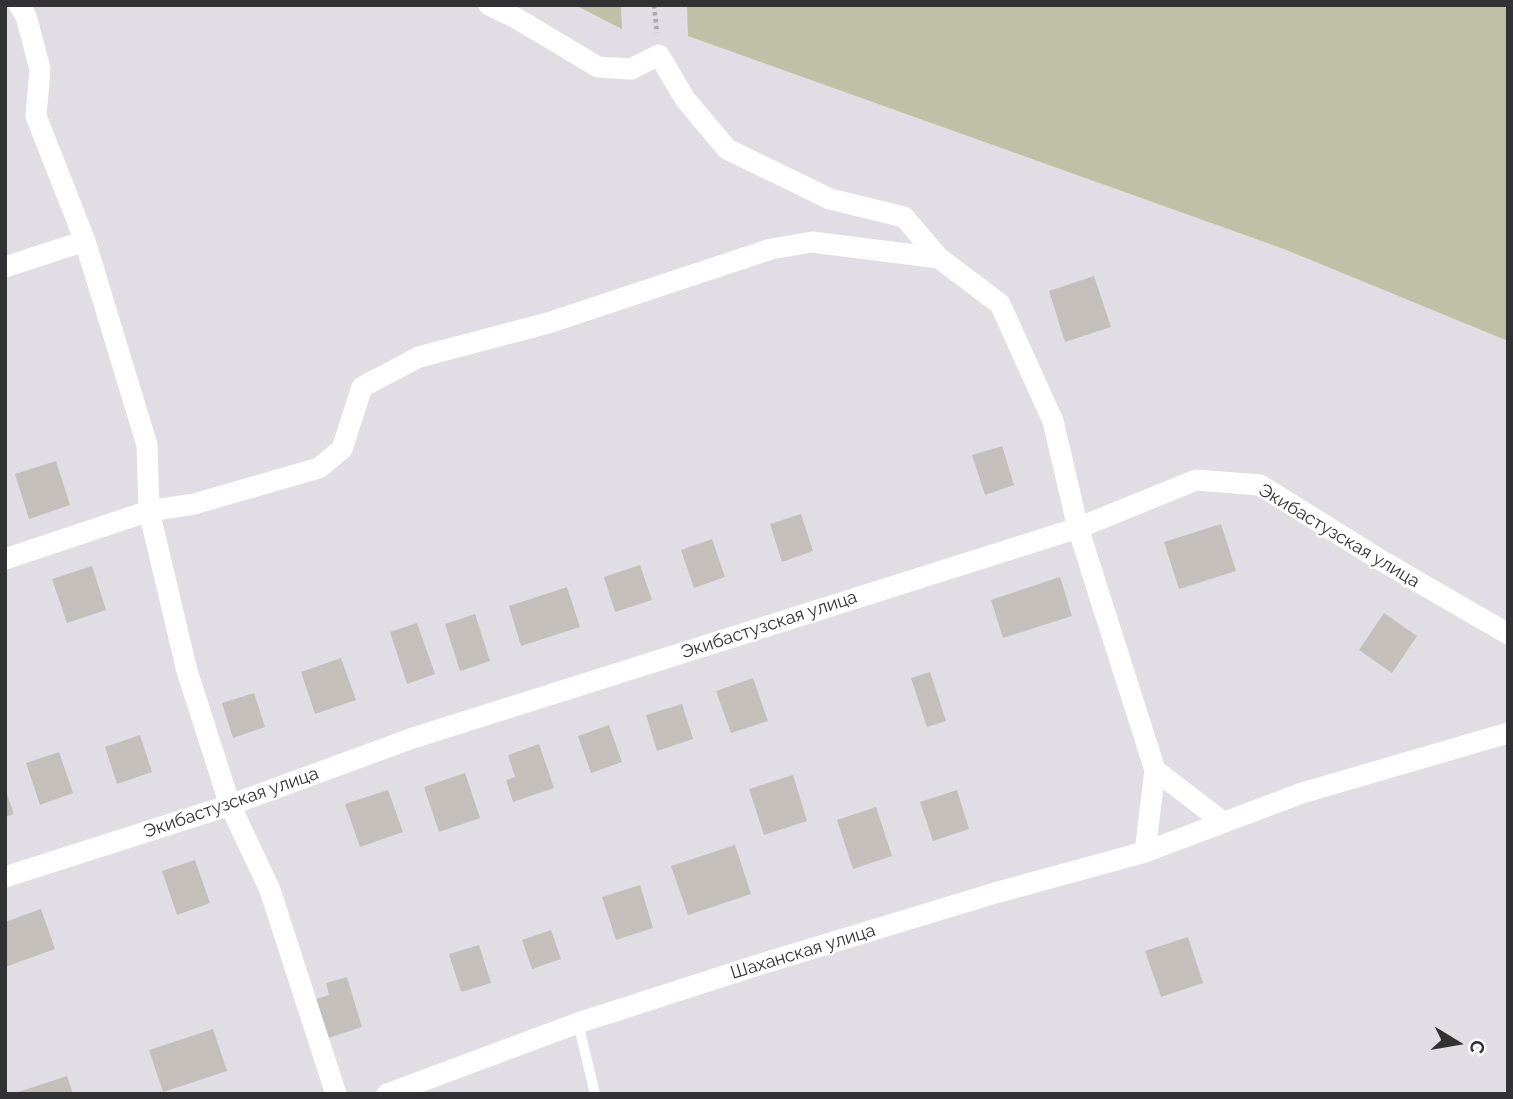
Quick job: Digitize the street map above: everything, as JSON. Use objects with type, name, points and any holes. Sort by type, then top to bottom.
[{"type":"street","points":[[19,5],[26,16],[40,69],[36,116],[85,242],[147,445],[149,511],[187,671],[230,805],[270,890],[336,1094]]},
{"type":"street","points":[[489,5],[598,67],[631,69],[659,55],[685,99],[727,149],[830,199],[904,217],[939,258],[1000,304],[1053,421],[1078,528],[1155,770],[1145,852]]},
{"type":"street","points":[[5,267],[85,242]]},
{"type":"street","points":[[5,559],[149,511],[194,504],[319,468],[342,449],[362,387],[419,357],[548,323],[771,249],[812,242],[939,258]]},
{"type":"street","name":"Экибастузская улица","points":[[5,877],[230,805],[413,738],[1078,528],[1196,480],[1260,485],[1377,558],[1508,634]]},
{"type":"street","name":"Шаханская улица","points":[[387,1094],[578,1023],[995,892],[1145,852],[1302,793],[1508,733]]},
{"type":"street","points":[[1155,770],[1223,822]]},
{"type":"lane","points":[[578,1023],[595,1094]]},
{"type":"green space","points":[[575,5],[621,5],[622,29]]},
{"type":"green space","points":[[687,5],[1508,5],[1508,341],[1284,249],[688,36]]},
{"type":"building","points":[[1094,276],[1111,327],[1065,342],[1049,291]]},
{"type":"building","points":[[1002,446],[1014,485],[985,495],[972,455]]},
{"type":"building","points":[[56,461],[70,505],[29,519],[15,474]]},
{"type":"building","points":[[801,514],[813,551],[782,562],[770,524]]},
{"type":"building","points":[[1221,524],[1236,571],[1179,589],[1164,542]]},
{"type":"building","points":[[712,539],[725,577],[694,588],[681,550]]},
{"type":"building","points":[[640,565],[652,600],[615,612],[604,577]]},
{"type":"building","points":[[92,566],[106,610],[67,623],[52,579]]},
{"type":"building","points":[[1060,577],[1072,616],[1003,638],[991,600]]},
{"type":"building","points":[[567,587],[580,627],[521,646],[509,606]]},
{"type":"building","points":[[1384,613],[1417,636],[1392,673],[1359,650]]},
{"type":"building","points":[[475,614],[490,661],[460,671],[445,624]]},
{"type":"building","points":[[417,623],[435,674],[407,684],[390,632]]},
{"type":"building","points":[[341,658],[356,700],[315,714],[301,672]]},
{"type":"building","points":[[930,672],[946,721],[927,727],[911,678]]},
{"type":"building","points":[[753,678],[768,721],[731,733],[716,691]]},
{"type":"building","points":[[254,693],[265,727],[233,738],[222,703]]},
{"type":"building","points":[[682,704],[693,739],[657,751],[646,715]]},
{"type":"building","points":[[609,725],[622,762],[591,773],[578,736]]},
{"type":"building","points":[[140,735],[152,772],[117,784],[105,747]]},
{"type":"building","points":[[539,744],[554,788],[513,802],[506,780],[515,777],[508,755]]},
{"type":"building","points":[[59,752],[73,793],[40,805],[26,763]]},
{"type":"building","points":[[465,773],[480,818],[439,832],[424,787]]},
{"type":"building","points":[[793,775],[807,821],[764,835],[749,789]]},
{"type":"building","points":[[5,789],[14,814],[5,817]]},
{"type":"building","points":[[388,790],[403,832],[360,847],[345,804]]},
{"type":"building","points":[[957,790],[969,829],[933,841],[920,802]]},
{"type":"building","points":[[876,807],[892,856],[853,869],[837,820]]},
{"type":"building","points":[[735,845],[751,894],[688,915],[671,866]]},
{"type":"building","points":[[195,860],[210,903],[177,915],[162,871]]},
{"type":"building","points":[[640,885],[653,928],[616,940],[602,897]]},
{"type":"building","points":[[41,909],[55,949],[5,967],[5,922]]},
{"type":"building","points":[[551,930],[561,959],[532,969],[522,940]]},
{"type":"building","points":[[1188,937],[1203,983],[1161,997],[1145,951]]},
{"type":"building","points":[[479,945],[491,983],[461,992],[449,954]]},
{"type":"building","points":[[347,977],[362,1027],[325,1039],[313,1000],[329,995],[326,983]]},
{"type":"building","points":[[213,1029],[227,1071],[163,1092],[149,1050]]},
{"type":"building","points":[[67,1076],[73,1094],[15,1093]]}]
